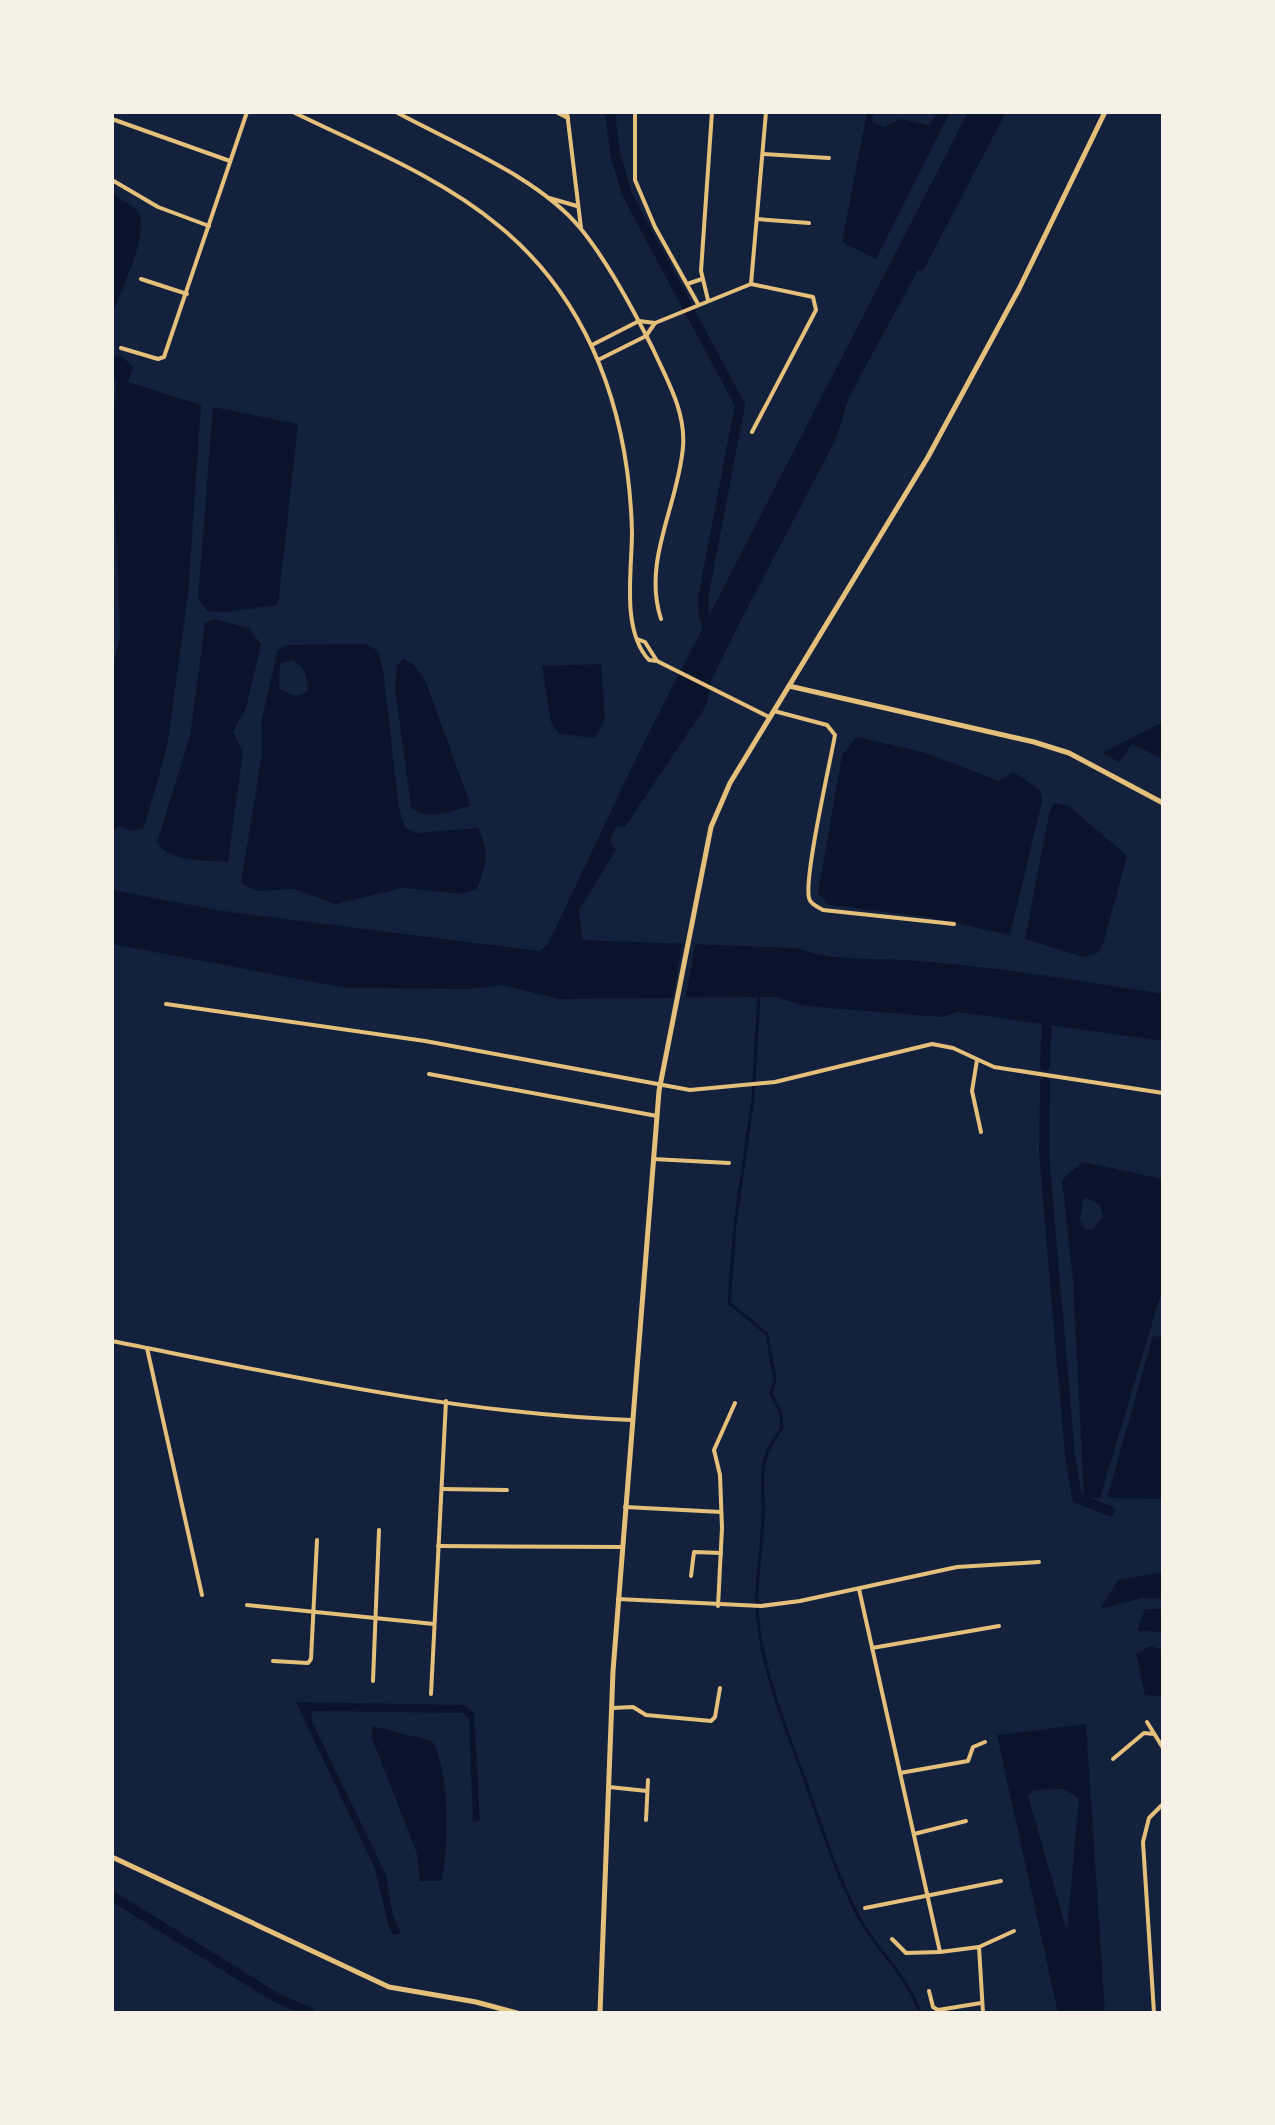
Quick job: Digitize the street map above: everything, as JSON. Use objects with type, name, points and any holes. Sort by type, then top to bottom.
[{"type":"street","points":[[121,348],[161,360],[187,294],[247,112]]},
{"type":"street","points":[[293,112],[413,171],[498,225],[531,255],[562,294],[592,345],[617,411],[627,455],[632,618],[638,649],[649,660],[772,714],[827,725],[834,731],[809,898],[814,905],[823,910],[954,924]]},
{"type":"street","points":[[396,112],[497,166],[545,197],[581,228],[639,321],[673,390],[683,424],[684,444],[675,500],[655,569],[653,595],[661,619]]},
{"type":"street","points":[[556,112],[568,115],[581,228]]},
{"type":"street","points":[[635,112],[635,180],[698,304]]},
{"type":"street","points":[[708,300],[702,279],[712,112]]},
{"type":"street","points":[[751,284],[766,112]]},
{"type":"street","points":[[600,2013],[611,1708],[657,1116],[660,1086],[712,822],[730,783],[959,402],[1105,112]]},
{"type":"street","points":[[112,119],[230,161]]},
{"type":"street","points":[[763,154],[829,158]]},
{"type":"street","points":[[112,180],[158,207],[209,226]]},
{"type":"street","points":[[545,197],[577,206]]},
{"type":"street","points":[[757,219],[809,223]]},
{"type":"street","points":[[141,279],[187,294]]},
{"type":"street","points":[[687,284],[702,279]]},
{"type":"street","points":[[592,345],[639,321],[655,323],[751,284],[813,297],[817,306],[752,432]]},
{"type":"street","points":[[598,360],[646,336],[655,323]]},
{"type":"street","points":[[637,639],[645,642],[657,661]]},
{"type":"street","points":[[789,686],[1034,742],[1069,753],[1163,803]]},
{"type":"street","points":[[166,1004],[425,1041],[660,1086],[703,1090],[757,1084],[932,1044],[953,1048],[994,1067],[1163,1093]]},
{"type":"street","points":[[977,1060],[972,1091],[981,1132]]},
{"type":"street","points":[[429,1074],[657,1116]]},
{"type":"street","points":[[653,1159],[729,1163]]},
{"type":"street","points":[[112,1341],[446,1401],[567,1418],[632,1420]]},
{"type":"street","points":[[147,1348],[202,1595]]},
{"type":"street","points":[[431,1694],[446,1401]]},
{"type":"street","points":[[718,1606],[721,1512],[720,1475],[714,1450],[735,1403]]},
{"type":"street","points":[[442,1489],[507,1490]]},
{"type":"street","points":[[625,1507],[721,1512]]},
{"type":"street","points":[[373,1681],[379,1530]]},
{"type":"street","points":[[273,1661],[308,1663],[311,1659],[317,1540]]},
{"type":"street","points":[[438,1546],[623,1547]]},
{"type":"street","points":[[691,1576],[694,1552],[721,1553]]},
{"type":"street","points":[[618,1599],[751,1607],[859,1589],[957,1567],[1039,1562]]},
{"type":"street","points":[[859,1589],[940,1952]]},
{"type":"street","points":[[247,1605],[434,1624]]},
{"type":"street","points":[[872,1648],[999,1626]]},
{"type":"street","points":[[611,1708],[633,1707],[646,1715],[711,1721],[715,1717],[720,1688]]},
{"type":"street","points":[[1147,1722],[1163,1748]]},
{"type":"street","points":[[1113,1759],[1144,1733],[1154,1734]]},
{"type":"street","points":[[900,1773],[968,1761],[973,1747],[985,1742]]},
{"type":"street","points":[[646,1820],[648,1780]]},
{"type":"street","points":[[606,1787],[647,1791]]},
{"type":"street","points":[[1163,1804],[1149,1818],[1143,1842],[1154,2010],[1163,2007]]},
{"type":"street","points":[[913,1835],[966,1821]]},
{"type":"street","points":[[112,1857],[389,1987],[476,2002],[517,2013]]},
{"type":"street","points":[[865,1908],[1001,1881]]},
{"type":"street","points":[[892,1939],[906,1953],[940,1952],[979,1947],[1014,1931]]},
{"type":"street","points":[[979,1947],[983,2013]]},
{"type":"street","points":[[929,1991],[933,2007],[938,2010],[981,2003]]},
{"type":"water","points":[[867,112],[872,112],[873,122],[884,127],[901,119],[929,125],[938,112],[950,112],[876,259],[842,242]]},
{"type":"water","points":[[968,112],[1006,112],[923,271],[918,270],[849,397],[836,439],[712,679],[706,706],[625,827],[616,826],[610,841],[616,850],[579,910],[582,940],[797,948],[837,957],[1003,970],[1163,994],[1163,1041],[958,1012],[941,1017],[804,1006],[777,997],[559,999],[502,985],[469,989],[346,988],[112,944],[112,890],[223,911],[540,951],[548,944],[641,748]]},
{"type":"water","points":[[112,193],[138,212],[141,233],[112,314]]},
{"type":"water","points":[[119,355],[133,366],[128,382],[201,405],[188,595],[167,747],[144,828],[131,831],[121,826],[112,830],[112,674],[120,635],[112,421],[117,381],[112,383],[112,359]]},
{"type":"water","points":[[213,407],[298,424],[278,605],[226,612],[207,611],[198,599]]},
{"type":"water","points":[[213,619],[249,628],[261,644],[246,708],[233,732],[243,752],[228,862],[179,857],[170,854],[157,842],[190,736],[205,623]]},
{"type":"water","points":[[366,644],[378,651],[383,669],[399,809],[405,827],[416,833],[478,828],[485,858],[477,889],[461,894],[403,888],[335,904],[294,889],[256,891],[241,883],[262,753],[261,723],[277,652],[286,645]],"holes":[[[291,660],[299,665],[307,681],[308,691],[297,695],[279,688],[280,664]]]},
{"type":"water","points":[[403,659],[413,664],[424,677],[471,806],[432,814],[411,808],[395,687],[397,665]]},
{"type":"water","points":[[601,664],[605,718],[595,738],[559,734],[551,722],[542,666]]},
{"type":"water","points":[[1163,722],[1163,759],[1132,744],[1119,762],[1102,753]]},
{"type":"water","points":[[857,737],[926,753],[999,781],[1013,772],[1040,790],[1042,801],[1010,935],[927,917],[829,905],[818,893],[842,755]]},
{"type":"water","points":[[1054,803],[1069,806],[1127,856],[1104,941],[1098,953],[1083,957],[1025,939],[1049,814]]},
{"type":"water","points":[[1082,1162],[1163,1179],[1163,1287],[1100,1498],[1084,1497],[1073,1281],[1062,1180]],"holes":[[[1084,1197],[1100,1205],[1103,1217],[1092,1230],[1085,1229],[1080,1219]]]},
{"type":"water","points":[[1153,1336],[1163,1337],[1163,1499],[1107,1498]]},
{"type":"water","points":[[1163,1572],[1163,1599],[1142,1598],[1100,1609],[1118,1580]]},
{"type":"water","points":[[1145,1609],[1163,1609],[1163,1632],[1137,1631]]},
{"type":"water","points":[[1150,1646],[1163,1650],[1163,1696],[1145,1695],[1136,1654]]},
{"type":"water","points":[[296,1702],[464,1705],[474,1712],[480,1820],[473,1822],[469,1719],[463,1713],[313,1711],[311,1719],[386,1875],[392,1912],[401,1934],[393,1935],[389,1928],[375,1869]]},
{"type":"water","points":[[1086,1724],[1105,2013],[1058,2013],[997,1735]],"holes":[[[1064,1789],[1079,1799],[1067,1931],[1028,1796],[1034,1790]]]},
{"type":"water","points":[[372,1726],[432,1741],[438,1754],[446,1809],[442,1881],[420,1881],[417,1854],[372,1738]]},
{"type":"pier","points":[[683,941],[696,941],[685,1001],[672,1002]]},
{"type":"waterway","points":[[610,112],[615,153],[627,194],[740,405],[703,598],[704,617],[712,634]]},
{"type":"waterway","points":[[759,995],[753,1098],[735,1225],[729,1303],[767,1334],[775,1380],[771,1394],[781,1413],[782,1428],[764,1462],[757,1588],[759,1629],[778,1706],[843,1883],[865,1928],[908,1987],[920,2013]]},
{"type":"waterway","points":[[1045,1066],[1047,1016]]},
{"type":"waterway","points":[[1045,1082],[1044,1154],[1070,1456],[1077,1498],[1110,1511]]},
{"type":"waterway","points":[[112,1896],[277,1998],[311,2013]]}]
